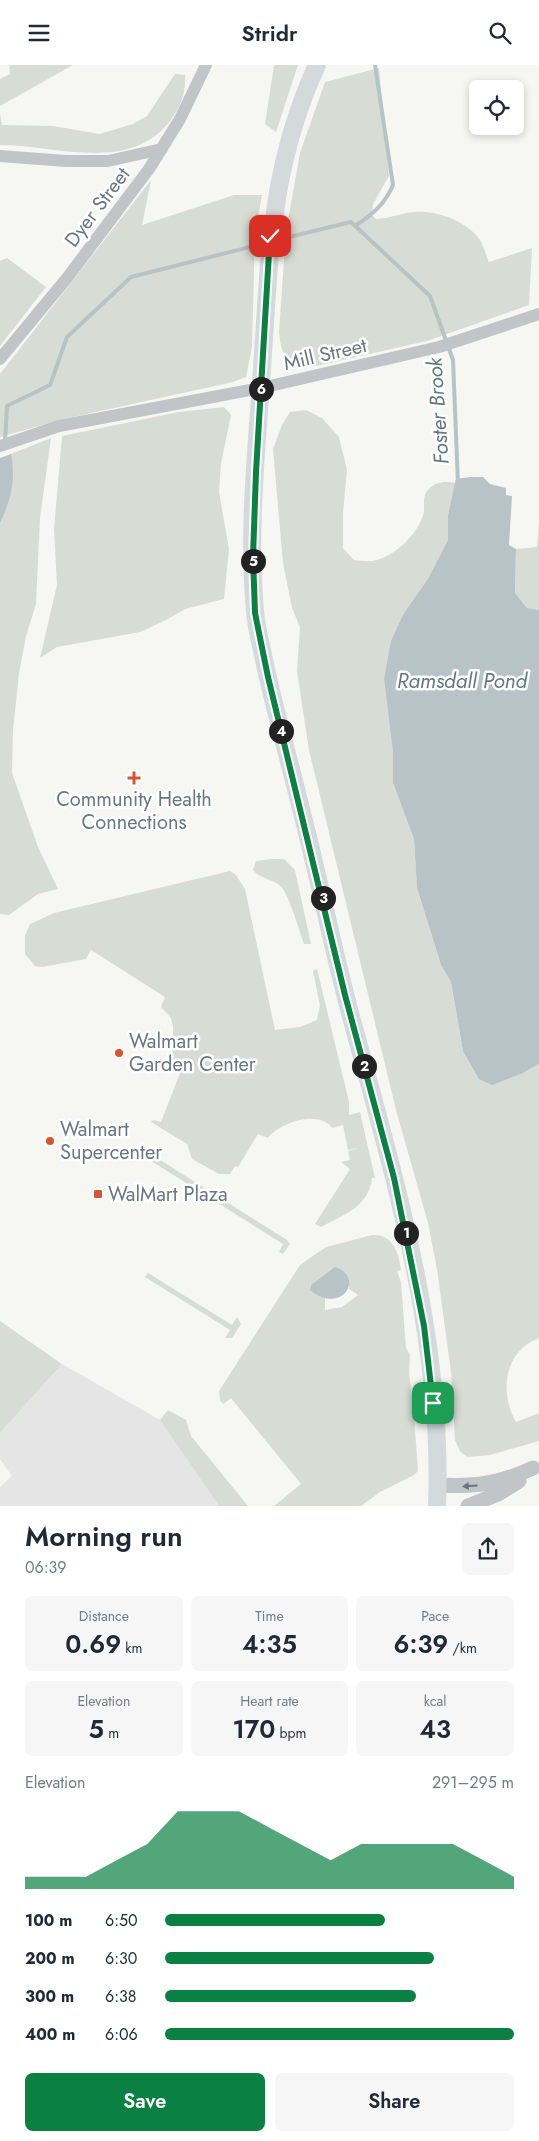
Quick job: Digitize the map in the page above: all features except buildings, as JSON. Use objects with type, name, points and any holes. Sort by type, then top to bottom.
[{"type":"main road","points":[[317,65],[289,140],[277,189],[270,243],[253,557],[255,613],[268,677],[345,995],[394,1178],[414,1270],[433,1403],[437,1506]]},
{"type":"street","name":"Dyer Street","points":[[0,359],[67,278],[149,169],[180,119],[206,65]]},
{"type":"street","points":[[0,156],[66,161],[108,161],[162,149]]},
{"type":"street","name":"Mill Street","points":[[0,446],[59,426],[261,388],[439,347],[539,314]]},
{"type":"street","points":[[437,1485],[463,1487],[497,1483],[536,1466]]},
{"type":"street","points":[[468,1506],[508,1488],[536,1466]]},
{"type":"shaded area","points":[[9,65],[73,65],[0,106],[0,79],[10,74]]},
{"type":"shaded area","points":[[274,65],[298,65],[276,132],[265,124]]},
{"type":"shaded area","points":[[379,68],[389,176],[373,204],[372,215],[376,219],[423,212],[450,218],[474,233],[481,242],[489,262],[532,248],[529,305],[427,341],[303,369],[285,355],[281,346],[279,332],[286,231],[300,153],[325,82]]},
{"type":"shaded area","points":[[175,74],[185,75],[184,94],[177,110],[170,121],[153,137],[134,147],[113,152],[91,153],[0,145],[0,114],[2,125],[53,126],[100,134],[133,124],[147,116]]},
{"type":"shaded area","points":[[151,180],[142,225],[234,195],[262,195],[255,234],[252,347],[246,377],[233,382],[64,419],[0,437],[0,374]]},
{"type":"shaded area","points":[[7,258],[46,287],[0,346],[0,261]]},
{"type":"shaded area","points":[[224,407],[231,415],[221,464],[219,492],[229,549],[224,599],[185,609],[140,632],[57,647],[40,658],[57,585],[54,529],[62,436],[179,412]]},
{"type":"shaded area","points":[[306,410],[322,418],[339,437],[347,470],[343,513],[343,548],[354,560],[377,560],[392,553],[411,537],[420,523],[424,513],[424,499],[428,490],[441,482],[456,483],[448,515],[448,540],[428,580],[404,613],[384,679],[393,753],[393,783],[414,839],[417,888],[441,965],[451,982],[463,1051],[523,1073],[539,1064],[539,1338],[527,1344],[518,1352],[508,1374],[507,1386],[511,1410],[516,1422],[539,1413],[539,1441],[490,1455],[467,1457],[460,1451],[455,1440],[451,1372],[437,1269],[428,1223],[396,1110],[309,750],[297,671],[300,627],[292,608],[283,563],[273,449],[282,425],[290,412]]},
{"type":"shaded area","points":[[51,438],[40,518],[36,604],[26,636],[19,673],[13,730],[12,773],[38,847],[58,889],[38,894],[9,915],[0,914],[0,498],[11,454]]},
{"type":"shaded area","points":[[539,521],[539,610],[527,608],[515,593],[516,549],[537,547]]},
{"type":"shaded area","points":[[284,859],[295,870],[311,944],[304,944],[291,906],[282,888],[275,882],[259,876],[253,870],[256,861]]},
{"type":"shaded area","points":[[230,871],[236,875],[245,889],[275,1030],[300,1027],[317,1020],[320,1006],[313,971],[317,969],[349,1102],[349,1115],[360,1112],[375,1178],[372,1178],[366,1196],[354,1209],[321,1227],[315,1224],[350,1169],[341,1162],[350,1160],[348,1151],[358,1148],[348,1150],[343,1125],[332,1128],[326,1122],[318,1119],[299,1120],[281,1127],[268,1138],[258,1134],[238,1167],[235,1166],[230,1174],[219,1174],[192,1159],[187,1144],[151,1122],[153,1120],[161,1122],[180,1073],[172,1070],[173,1027],[171,1018],[161,1007],[165,997],[91,950],[86,959],[42,967],[35,966],[25,954],[25,936],[30,924],[54,913]]},
{"type":"shaded area","points":[[138,1151],[146,1151],[287,1240],[290,1244],[283,1254],[279,1252],[283,1244],[140,1154],[135,1162],[132,1156]]},
{"type":"shaded area","points":[[372,1235],[390,1241],[399,1257],[401,1270],[397,1271],[401,1282],[406,1348],[410,1355],[409,1374],[418,1471],[414,1475],[380,1492],[361,1506],[274,1506],[301,1484],[231,1398],[223,1404],[220,1400],[219,1391],[300,1265],[326,1247]],"holes":[[[341,1270],[349,1282],[349,1289],[358,1295],[342,1307],[325,1310],[325,1298],[310,1288],[311,1285]]]},
{"type":"shaded area","points":[[148,1273],[232,1325],[237,1317],[241,1324],[232,1338],[225,1338],[230,1330],[145,1277]]},
{"type":"shaded area","points":[[0,1321],[62,1364],[0,1433]]},
{"type":"shaded area","points":[[62,1364],[160,1420],[219,1506],[0,1506],[0,1487],[12,1476],[0,1459],[0,1433]]},
{"type":"shaded area","points":[[168,1410],[186,1420],[191,1436],[248,1506],[219,1506],[160,1420]]},
{"type":"water","points":[[11,454],[12,489],[0,523],[0,458]]},
{"type":"water","name":"Ramsdall Pond","points":[[483,477],[490,484],[506,488],[506,495],[512,496],[509,545],[516,549],[515,593],[527,608],[539,610],[539,1064],[523,1073],[492,1085],[479,1079],[463,1051],[451,982],[441,965],[417,888],[414,839],[393,783],[393,753],[384,679],[391,641],[404,613],[428,579],[448,540],[448,515],[456,479]]},
{"type":"water","points":[[335,1267],[344,1272],[349,1278],[349,1286],[346,1292],[340,1297],[331,1299],[321,1297],[310,1290],[311,1285]]},
{"type":"waterway","points":[[355,226],[378,208],[393,185],[375,65]]},
{"type":"waterway","name":"Foster Brook","points":[[277,240],[351,222],[430,296],[453,360],[458,484]]},
{"type":"waterway","name":"Foster Brook","points":[[5,441],[7,406],[50,385],[67,337],[131,277],[266,243]]},
{"type":"place","name":"Community Health Connections","points":[[134,778]]},
{"type":"place","name":"Walmart Garden Center","points":[[119,1053]]},
{"type":"place","name":"Walmart Supercenter","points":[[50,1141]]},
{"type":"place","name":"WalMart Plaza","points":[[98,1194]]},
{"type":"route","points":[[270,236],[256,472],[253,557],[255,613],[268,677],[345,995],[394,1178],[424,1326],[433,1403]]}]
